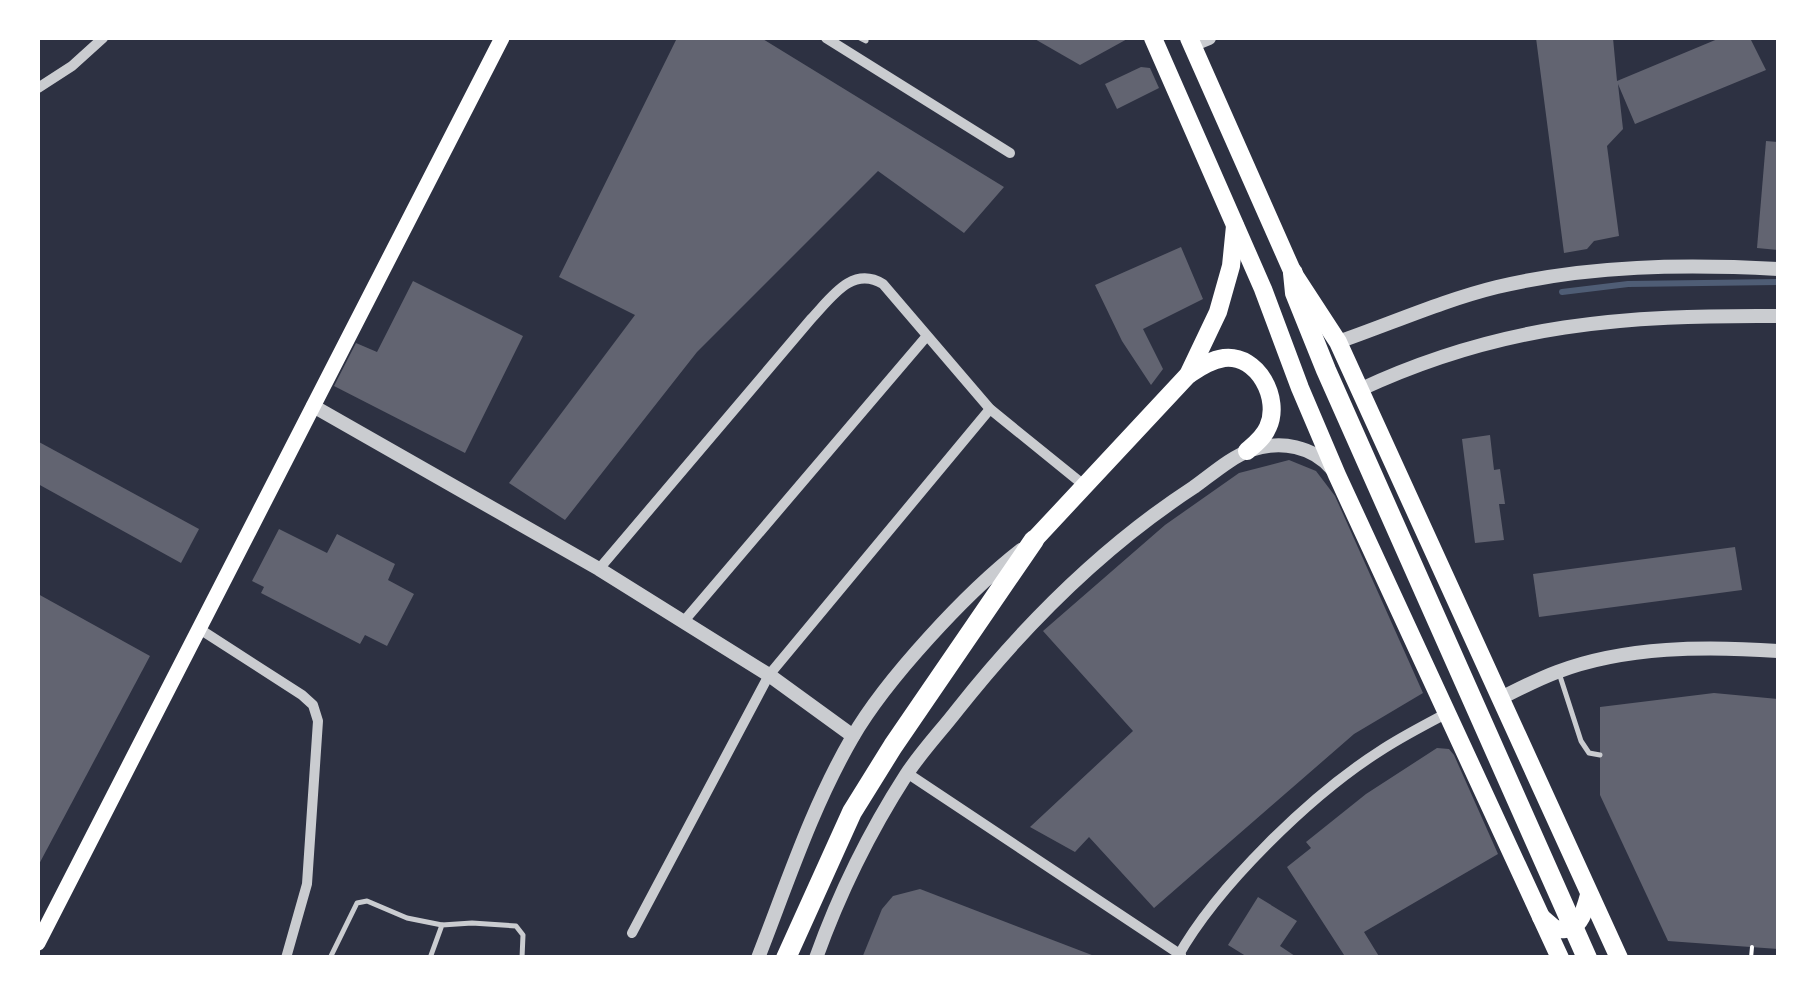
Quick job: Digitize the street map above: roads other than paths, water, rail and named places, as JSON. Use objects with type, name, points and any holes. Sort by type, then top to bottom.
[{"type":"highway","points":[[1293,273],[1295,293],[1365,462],[1588,958]]},
{"type":"highway","points":[[786,958],[852,812],[1034,540]]},
{"type":"main road","points":[[38,944],[502,38]]},
{"type":"main road","points":[[1153,38],[1236,226],[1337,475],[1560,958]]},
{"type":"main road","points":[[1197,40],[1293,273],[1338,342],[1619,958]]},
{"type":"main road","points":[[1188,375],[1218,312],[1236,226]]},
{"type":"main road","points":[[1034,540],[1188,375],[1209,362],[1228,357],[1253,368],[1269,390],[1273,407],[1265,433],[1247,451]]},
{"type":"main road","points":[[1541,917],[1556,928],[1572,928],[1580,922],[1589,895]]},
{"type":"street","points":[[38,88],[72,66],[103,38]]},
{"type":"street","points":[[826,38],[1010,152]]},
{"type":"street","points":[[1338,342],[1514,284],[1602,270],[1704,265],[1778,270]]},
{"type":"street","points":[[599,569],[840,287],[858,277],[883,284],[990,409],[1085,486]]},
{"type":"street","points":[[1360,390],[1450,352],[1523,333],[1612,320],[1778,316]]},
{"type":"street","points":[[684,621],[926,338]]},
{"type":"street","points":[[313,406],[599,569],[769,675],[853,736]]},
{"type":"street","points":[[632,933],[769,675],[990,409]]},
{"type":"street","points":[[816,958],[848,880],[907,773],[996,662],[1097,559],[1175,499],[1247,451],[1270,446],[1305,448],[1337,475]]},
{"type":"street","points":[[758,958],[824,794],[853,736],[943,624],[1034,540]]},
{"type":"street","points":[[197,628],[302,695],[313,705],[318,720],[307,884],[286,958]]},
{"type":"street","points":[[1501,698],[1559,671],[1621,656],[1721,647],[1778,651]]},
{"type":"street","points":[[1180,956],[1213,905],[1316,800],[1378,752],[1447,713]]},
{"type":"street","points":[[907,773],[1180,956],[1192,958]]},
{"type":"lane","points":[[1559,671],[1581,741],[1589,752],[1600,755]]},
{"type":"lane","points":[[330,958],[356,904],[367,901],[407,918],[442,925],[516,926],[523,935],[522,958]]},
{"type":"lane","points":[[430,958],[442,925]]},
{"type":"waterway","points":[[1562,292],[1628,284],[1778,282]]}]
